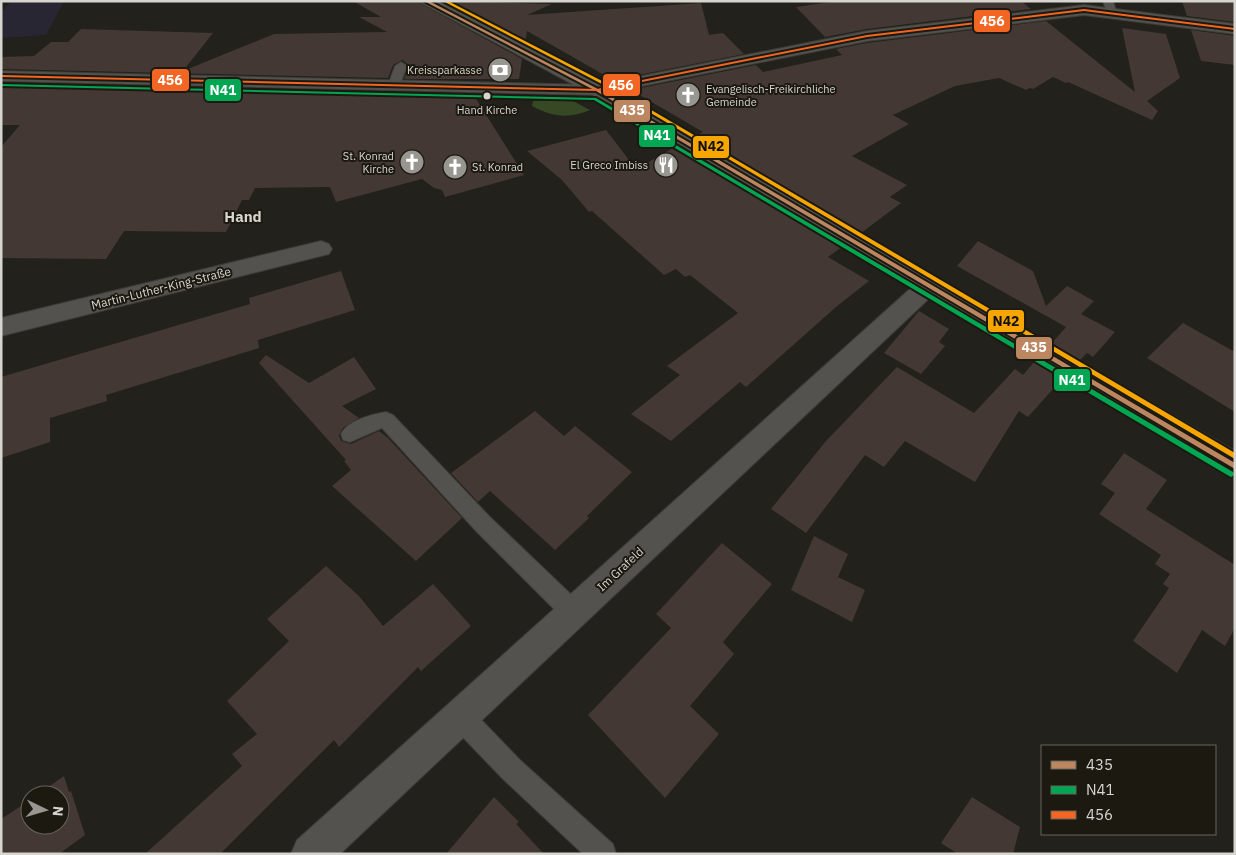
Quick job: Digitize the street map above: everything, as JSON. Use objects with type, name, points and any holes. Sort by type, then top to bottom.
[{"type":"street","points":[[426,1],[597,90],[1235,466]]},
{"type":"street","points":[[1058,1],[1084,10]]},
{"type":"street","points":[[1,76],[597,90],[867,36],[1084,10],[1110,8],[1235,29]]},
{"type":"street","name":"Martin-Luther-King-Straße","points":[[1,326],[321,249]]},
{"type":"street","name":"Im Grafeld","points":[[311,854],[929,285]]},
{"type":"lane","points":[[394,85],[401,66]]},
{"type":"lane","points":[[350,434],[375,421],[386,420],[483,524],[574,612]]},
{"type":"lane","points":[[460,716],[511,769],[603,854]]},
{"type":"shaded area","points":[[11,1],[64,1],[46,35],[1,38],[1,14]]},
{"type":"green space","points":[[571,100],[590,110],[568,116],[547,113],[532,106],[533,101]]},
{"type":"building","points":[[353,1],[416,1],[522,59],[519,79],[404,79],[409,65],[402,60],[393,65],[388,78],[1,69],[1,57],[34,56],[51,42],[68,42],[81,29],[213,33],[183,71],[274,34],[387,32],[359,17],[381,17]]},
{"type":"building","points":[[443,1],[552,4],[527,15],[701,3],[709,35],[723,33],[744,54],[613,80],[527,31],[525,44]]},
{"type":"building","points":[[837,1],[1021,1],[1031,9],[867,29],[825,37],[796,7]]},
{"type":"building","points":[[1182,1],[1235,1],[1235,22],[1187,16]]},
{"type":"building","points":[[1046,21],[1135,92],[1122,28],[1166,34],[1180,78],[1147,101],[1158,111],[1152,120],[1053,77],[1033,89],[1026,90],[999,78],[955,86],[893,115],[909,124],[852,156],[907,185],[890,197],[901,203],[861,233],[694,136],[703,132],[631,90],[756,65],[763,72],[842,55],[836,49],[867,43]]},
{"type":"building","points":[[1191,30],[1235,36],[1235,65],[1201,61]]},
{"type":"building","points":[[1,83],[473,94],[524,175],[445,197],[442,190],[434,188],[422,179],[336,202],[330,187],[255,188],[249,200],[242,200],[226,232],[124,231],[106,259],[1,258],[1,147],[20,125],[1,125]]},
{"type":"building","points":[[606,130],[636,169],[675,147],[842,247],[828,257],[869,281],[836,307],[746,387],[740,382],[671,441],[631,414],[680,375],[667,366],[738,313],[690,275],[685,277],[676,269],[664,275],[592,211],[589,212],[562,180],[527,151]]},
{"type":"building","points":[[978,241],[1033,271],[1046,306],[1067,286],[1094,301],[1081,314],[1115,332],[1093,357],[1087,353],[1080,360],[1052,343],[1066,327],[957,266]]},
{"type":"building","points":[[341,271],[355,310],[258,340],[259,348],[106,395],[107,401],[50,418],[50,442],[1,458],[1,377],[250,304],[249,298]]},
{"type":"building","points":[[919,311],[949,329],[939,342],[945,346],[921,374],[884,353]]},
{"type":"building","points":[[1183,323],[1235,352],[1235,412],[1147,358]]},
{"type":"building","points":[[266,355],[309,383],[354,357],[376,389],[342,406],[359,418],[343,428],[339,435],[341,441],[351,444],[379,431],[388,438],[462,518],[416,561],[332,486],[351,470],[344,461],[346,460],[259,363]]},
{"type":"building","points":[[1034,362],[1062,379],[1028,417],[1019,411],[975,482],[905,441],[884,467],[865,455],[806,533],[771,509],[826,441],[897,367],[974,413],[1015,369],[1023,375]]},
{"type":"building","points":[[535,411],[564,436],[575,426],[632,472],[587,516],[589,518],[555,550],[490,491],[478,502],[451,473]]},
{"type":"building","points":[[1124,453],[1167,480],[1146,509],[1235,565],[1235,628],[1225,646],[1202,630],[1177,673],[1133,641],[1169,588],[1163,584],[1170,574],[1155,564],[1161,555],[1099,514],[1115,493],[1101,484]]},
{"type":"building","points":[[814,536],[848,554],[838,577],[865,590],[852,622],[791,590]]},
{"type":"building","points":[[722,543],[772,584],[723,642],[734,654],[690,706],[719,734],[665,798],[588,715],[671,628],[656,614]]},
{"type":"building","points":[[326,566],[359,596],[383,626],[433,584],[471,626],[421,671],[418,667],[339,747],[334,740],[220,854],[145,854],[242,766],[232,754],[257,734],[227,701],[289,641],[267,619]]},
{"type":"building","points":[[64,776],[67,785],[51,785]]},
{"type":"building","points":[[71,791],[85,835],[59,854],[1,854],[1,819],[20,807],[20,835],[70,835]]},
{"type":"building","points":[[494,797],[519,822],[516,824],[544,854],[446,854]]},
{"type":"building","points":[[972,797],[1020,827],[1013,854],[958,854],[941,843]]},
{"type":"transit line","name":"435","points":[[426,1],[597,90],[1235,466]]},
{"type":"transit line","name":"N42","points":[[445,1],[601,82],[1235,456]]},
{"type":"transit line","name":"456","points":[[1,76],[597,90],[867,36],[1084,10],[1235,29]]},
{"type":"transit line","name":"N41","points":[[1,85],[595,99],[1231,474]]},
{"type":"place","name":"Kreissparkasse","points":[[500,70]]},
{"type":"place","name":"Evangelisch-Freikirchliche Gemeinde","points":[[688,95]]},
{"type":"place","name":"Hand Kirche","points":[[487,96]]},
{"type":"place","name":"St. Konrad Kirche","points":[[412,162]]},
{"type":"place","name":"El Greco Imbiss","points":[[666,165]]},
{"type":"place","name":"St. Konrad","points":[[455,167]]},
{"type":"district","name":"Hand","points":[[243,216]]}]
